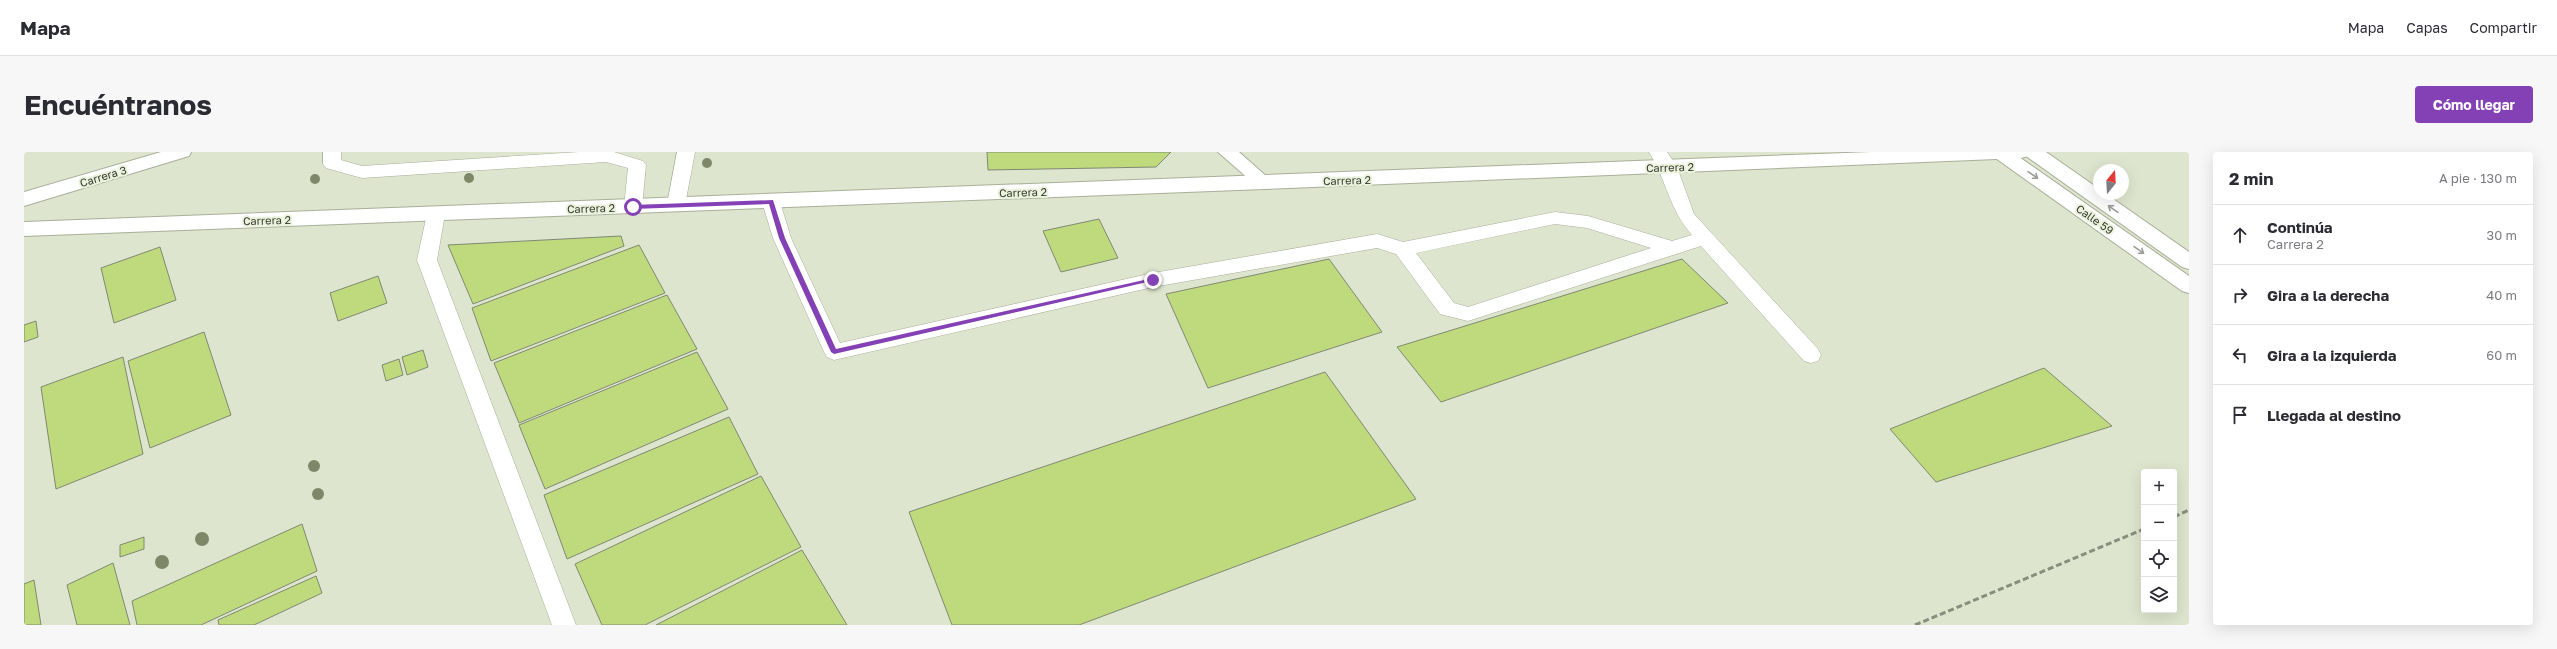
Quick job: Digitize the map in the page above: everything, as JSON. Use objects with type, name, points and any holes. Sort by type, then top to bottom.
[{"type":"street","name":"Carrera 3","points":[[24,199],[182,152]]},
{"type":"street","points":[[1227,152],[1265,183]]},
{"type":"street","name":"Carrera 2","points":[[24,229],[1265,183],[1663,160],[2021,152]]},
{"type":"street","name":"Calle 59","points":[[2033,152],[2189,262]]},
{"type":"street","name":"Calle 59","points":[[2001,153],[2189,286]]},
{"type":"lane","points":[[332,152],[332,164],[362,172],[607,156],[636,165],[633,207]]},
{"type":"lane","points":[[676,205],[686,152]]},
{"type":"lane","points":[[1663,160],[1686,217],[1810,355]]},
{"type":"lane","points":[[771,202],[782,238],[834,352],[1161,279],[1377,241],[1403,249],[1555,218],[1588,222],[1672,248]]},
{"type":"lane","points":[[436,214],[427,260],[564,625]]},
{"type":"lane","points":[[1403,249],[1447,309],[1468,314],[1704,238]]},
{"type":"building","points":[[987,152],[1171,152],[1156,167],[988,170]]},
{"type":"building","points":[[1099,219],[1118,258],[1061,272],[1043,231]]},
{"type":"building","points":[[621,236],[624,246],[473,304],[448,245]]},
{"type":"building","points":[[639,245],[665,293],[491,361],[472,308]]},
{"type":"building","points":[[160,247],[176,300],[114,323],[101,268]]},
{"type":"building","points":[[1329,259],[1382,332],[1208,388],[1166,294]]},
{"type":"building","points":[[1682,259],[1728,303],[1441,402],[1397,347]]},
{"type":"building","points":[[378,276],[387,303],[338,321],[330,293]]},
{"type":"building","points":[[667,295],[697,349],[519,423],[494,363]]},
{"type":"building","points":[[36,321],[38,337],[24,342],[24,325]]},
{"type":"building","points":[[204,332],[231,415],[150,448],[128,361]]},
{"type":"building","points":[[423,350],[428,367],[407,375],[402,357]]},
{"type":"building","points":[[697,352],[728,409],[545,489],[519,425]]},
{"type":"building","points":[[123,357],[143,454],[56,489],[41,387]]},
{"type":"building","points":[[399,359],[403,375],[386,381],[382,365]]},
{"type":"building","points":[[2044,368],[2112,426],[1936,482],[1890,429]]},
{"type":"building","points":[[1325,372],[1416,499],[1079,625],[952,625],[909,512]]},
{"type":"building","points":[[729,417],[758,474],[567,559],[544,495]]},
{"type":"building","points":[[761,476],[801,547],[645,625],[602,625],[575,564]]},
{"type":"building","points":[[302,524],[317,571],[201,625],[137,625],[132,601]]},
{"type":"building","points":[[144,537],[144,549],[120,557],[120,545]]},
{"type":"building","points":[[802,550],[847,625],[656,625]]},
{"type":"building","points":[[113,563],[130,625],[77,625],[67,585]]},
{"type":"building","points":[[316,576],[322,593],[254,625],[219,625],[218,620]]},
{"type":"building","points":[[34,580],[41,625],[24,625],[24,584]]},
{"type":"railway","points":[[2177,516],[2189,510]]},
{"type":"railway","points":[[1915,625],[2141,530]]},
{"type":"route","points":[[633,207],[771,202],[782,238],[834,352],[1153,280]]}]
